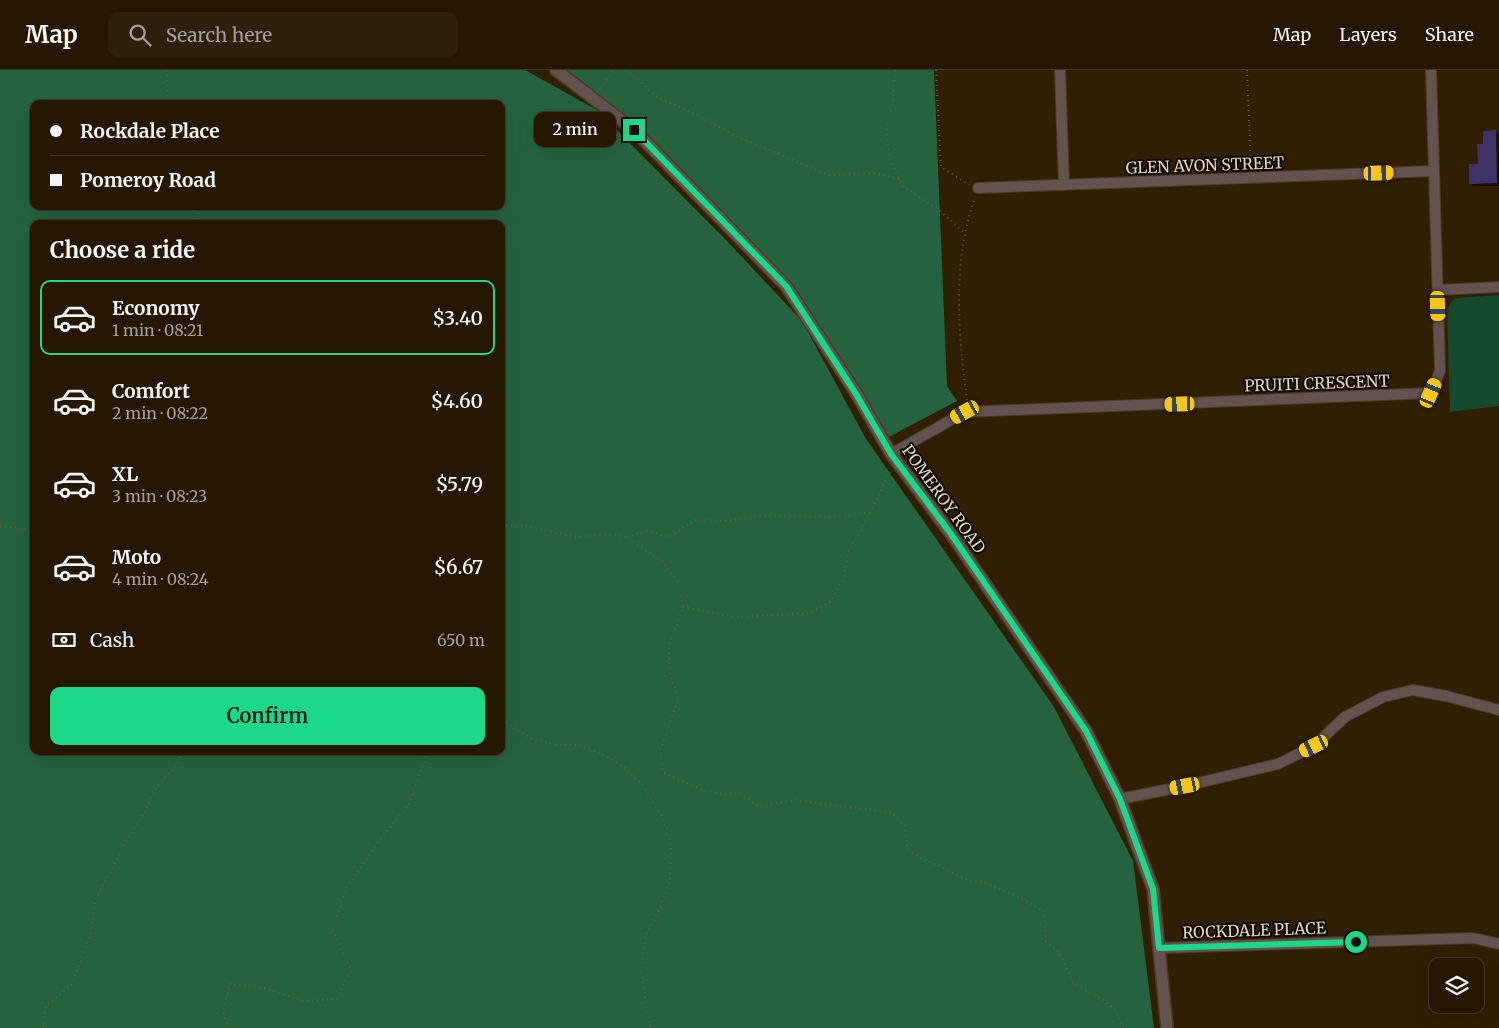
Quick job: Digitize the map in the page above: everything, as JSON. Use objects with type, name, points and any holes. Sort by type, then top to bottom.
[{"type":"street","name":"POMEROY ROAD","points":[[556,70],[634,130],[786,286],[856,394],[894,458],[951,534],[1086,731],[1120,799],[1153,889],[1167,1028]]},
{"type":"street","points":[[1060,70],[1064,185]]},
{"type":"street","name":"PRUITI CRESCENT","points":[[894,458],[965,412],[1431,393],[1440,371],[1431,70]]},
{"type":"street","name":"GLEN AVON STREET","points":[[978,188],[1434,171]]},
{"type":"street","points":[[1438,290],[1499,287]]},
{"type":"street","points":[[1120,799],[1278,764],[1314,746],[1346,717],[1383,697],[1413,690],[1446,696],[1499,710]]},
{"type":"street","name":"ROCKDALE PLACE","points":[[1159,948],[1473,938],[1499,944]]},
{"type":"path","points":[[166,70],[168,74],[168,100]]},
{"type":"path","points":[[592,98],[614,70]]},
{"type":"path","points":[[626,70],[659,98],[701,117],[736,136],[828,175],[875,173],[899,179]]},
{"type":"path","points":[[895,70],[892,101],[886,131],[890,159],[902,186],[935,207],[965,233]]},
{"type":"path","points":[[936,70],[941,167],[965,183],[978,188],[969,215],[961,253],[958,300],[968,412]]},
{"type":"path","points":[[1247,70],[1252,178]]},
{"type":"path","points":[[683,607],[735,617],[810,613],[830,602],[844,577],[849,548],[860,533],[894,466],[894,458]]},
{"type":"path","points":[[505,525],[528,526],[546,532],[578,537],[607,534],[627,537],[647,531],[669,538],[696,520],[730,521],[756,515],[834,517],[871,512]]},
{"type":"path","points":[[0,526],[30,530]]},
{"type":"path","points":[[627,537],[663,562],[678,583],[683,607],[670,646],[670,673],[678,700],[660,750],[664,773],[702,790],[723,794],[740,794],[758,806],[796,800],[868,808],[892,813],[905,826],[907,849],[922,859],[965,880],[988,884],[1019,897],[1044,911],[1046,941],[1056,949],[1065,963],[1072,982],[1108,1004],[1121,1019],[1122,1028]]},
{"type":"path","points":[[505,722],[532,739],[556,745],[578,744],[602,754],[623,766],[643,786],[664,820],[671,848],[670,882],[659,910],[645,937],[641,971],[650,1028]]},
{"type":"path","points":[[43,1028],[46,1006],[73,982],[89,938],[96,898],[158,786],[181,755]]},
{"type":"path","points":[[228,1028],[223,1010],[230,984],[264,988],[304,1000],[336,998],[351,969],[333,930],[345,890],[378,842],[409,804],[426,760],[424,755]]},
{"type":"green space","points":[[0,70],[525,70],[597,110],[727,241],[802,321],[866,439],[1054,707],[1133,861],[1154,1028],[0,1028]]},
{"type":"green space","points":[[556,70],[934,70],[947,386],[957,401],[883,440],[786,286],[634,130]]},
{"type":"green space","points":[[1499,295],[1499,406],[1450,412],[1447,310],[1451,302],[1457,298]]},
{"type":"building","points":[[1496,130],[1497,183],[1469,184],[1469,164],[1478,164],[1477,144],[1483,144],[1483,131]]},
{"type":"route","points":[[634,130],[786,286],[856,394],[891,454],[951,534],[1086,731],[1120,799],[1153,889],[1159,948],[1356,942]]}]
